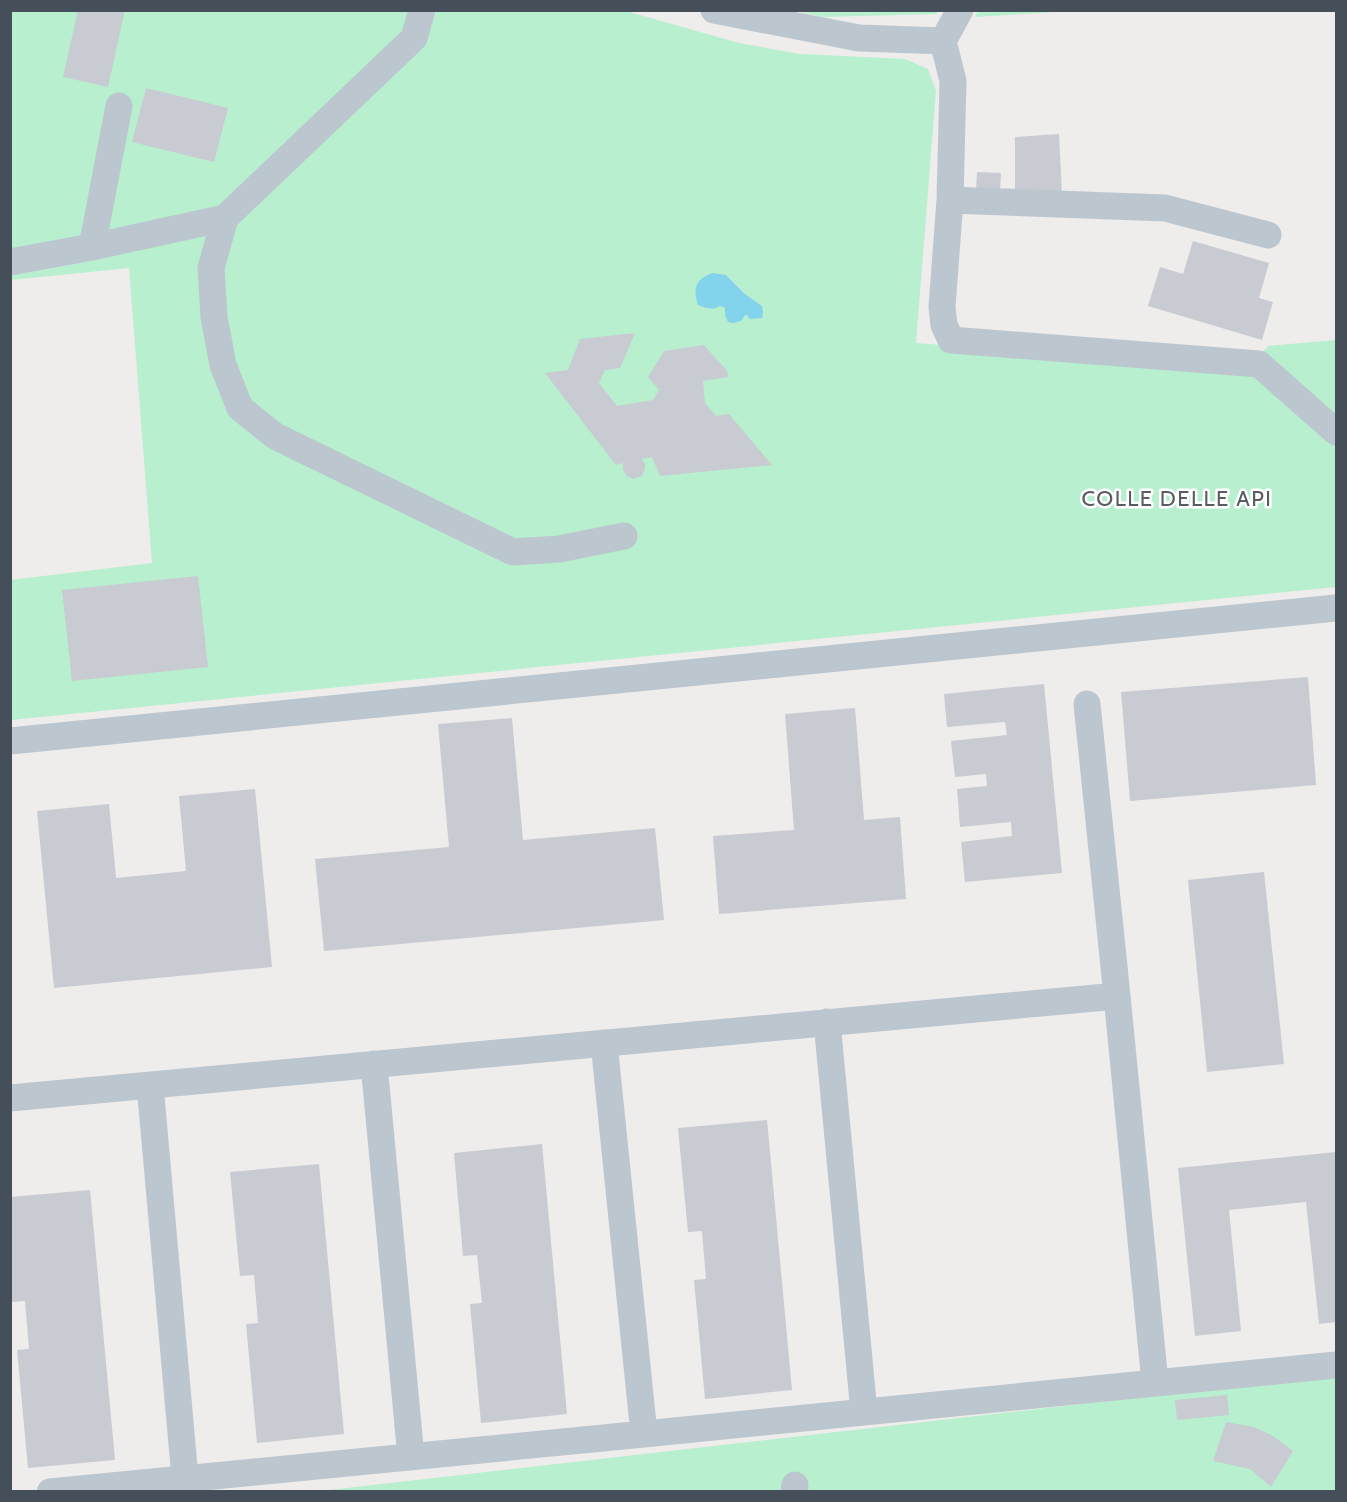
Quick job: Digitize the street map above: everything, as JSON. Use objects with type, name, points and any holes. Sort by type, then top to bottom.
[{"type":"street","points":[[422,10],[414,38],[225,218],[211,268],[214,317],[223,365],[240,408],[275,436],[513,552],[559,549],[624,536]]},
{"type":"street","points":[[714,10],[859,38],[942,41]]},
{"type":"street","points":[[960,10],[942,41],[953,81],[950,200],[942,307],[944,326],[951,340],[1259,364],[1336,432]]},
{"type":"street","points":[[93,247],[119,106]]},
{"type":"street","points":[[950,200],[1165,208],[1268,235]]},
{"type":"street","points":[[10,262],[93,247],[225,218]]},
{"type":"street","points":[[10,741],[1336,608]]},
{"type":"street","points":[[1087,704],[1155,1383]]},
{"type":"street","points":[[10,1098],[1118,996]]},
{"type":"street","points":[[827,1022],[864,1412]]},
{"type":"street","points":[[604,1043],[644,1434]]},
{"type":"street","points":[[374,1064],[411,1457]]},
{"type":"street","points":[[150,1085],[184,1478]]},
{"type":"street","points":[[50,1491],[1336,1365]]},
{"type":"green space","points":[[978,10],[1072,11],[975,17]]},
{"type":"green space","points":[[11,11],[626,11],[739,43],[800,54],[905,59],[928,69],[936,91],[916,343],[1249,369],[1268,346],[1336,340],[1336,587],[11,720],[10,580],[152,563],[129,268],[11,280]],"holes":[[[726,275],[745,294],[762,306],[746,314],[725,315],[725,308],[720,306]]]},
{"type":"green space","points":[[797,11],[938,11],[937,14],[823,17]]},
{"type":"green space","points":[[1336,1378],[1336,1491],[312,1492],[1187,1392]]},
{"type":"water","points":[[712,273],[726,275],[745,294],[762,306],[762,318],[750,319],[746,314],[741,321],[728,322],[725,308],[698,305],[697,285]]},
{"type":"building","points":[[78,10],[125,10],[108,87],[63,77]]},
{"type":"building","points":[[146,88],[228,108],[214,162],[132,142]]},
{"type":"building","points":[[1059,134],[1062,194],[1015,192],[1015,137]]},
{"type":"building","points":[[977,172],[1001,173],[1000,191],[976,190]]},
{"type":"building","points":[[1193,241],[1269,263],[1259,298],[1273,302],[1262,340],[1148,306],[1160,267],[1183,274]]},
{"type":"building","points":[[635,333],[620,368],[605,370],[599,383],[617,406],[653,400],[659,390],[648,377],[664,351],[704,345],[727,371],[728,377],[703,381],[705,403],[716,416],[729,414],[772,465],[660,476],[652,457],[642,459],[645,469],[642,476],[633,479],[627,476],[623,470],[623,463],[616,465],[545,373],[568,370],[580,339]]},
{"type":"building","points":[[198,576],[208,667],[72,681],[62,590]]},
{"type":"building","points":[[1308,677],[1316,785],[1130,801],[1121,692]]},
{"type":"building","points":[[1044,684],[1062,873],[965,882],[961,842],[1012,836],[1011,822],[960,827],[957,789],[987,786],[986,774],[955,777],[951,741],[1007,735],[1005,722],[947,727],[944,694]]},
{"type":"building","points":[[855,708],[864,820],[900,817],[906,899],[719,914],[713,836],[794,830],[785,714]]},
{"type":"building","points":[[512,718],[523,840],[655,828],[664,920],[324,951],[315,859],[449,847],[438,724]]},
{"type":"building","points":[[255,789],[272,967],[54,988],[37,811],[109,804],[116,878],[186,871],[179,796]]},
{"type":"building","points":[[1264,872],[1284,1064],[1207,1072],[1188,880]]},
{"type":"building","points":[[767,1120],[792,1390],[705,1399],[694,1280],[706,1279],[702,1231],[688,1232],[678,1128]]},
{"type":"building","points":[[542,1144],[567,1414],[481,1423],[470,1304],[482,1303],[477,1255],[463,1256],[454,1153]]},
{"type":"building","points":[[1336,1152],[1336,1322],[1319,1324],[1306,1202],[1229,1210],[1241,1331],[1195,1336],[1178,1168]]},
{"type":"building","points":[[319,1164],[344,1434],[257,1443],[246,1324],[258,1323],[254,1275],[240,1276],[230,1172]]},
{"type":"building","points":[[90,1190],[115,1460],[28,1468],[17,1350],[29,1349],[25,1301],[11,1302],[10,1197]]},
{"type":"building","points":[[1227,1395],[1229,1415],[1177,1420],[1175,1400]]},
{"type":"building","points":[[1226,1422],[1254,1427],[1273,1436],[1293,1451],[1271,1487],[1250,1469],[1213,1461]]},
{"type":"district","name":"COLLE DELLE API","points":[[1177,498]]}]
